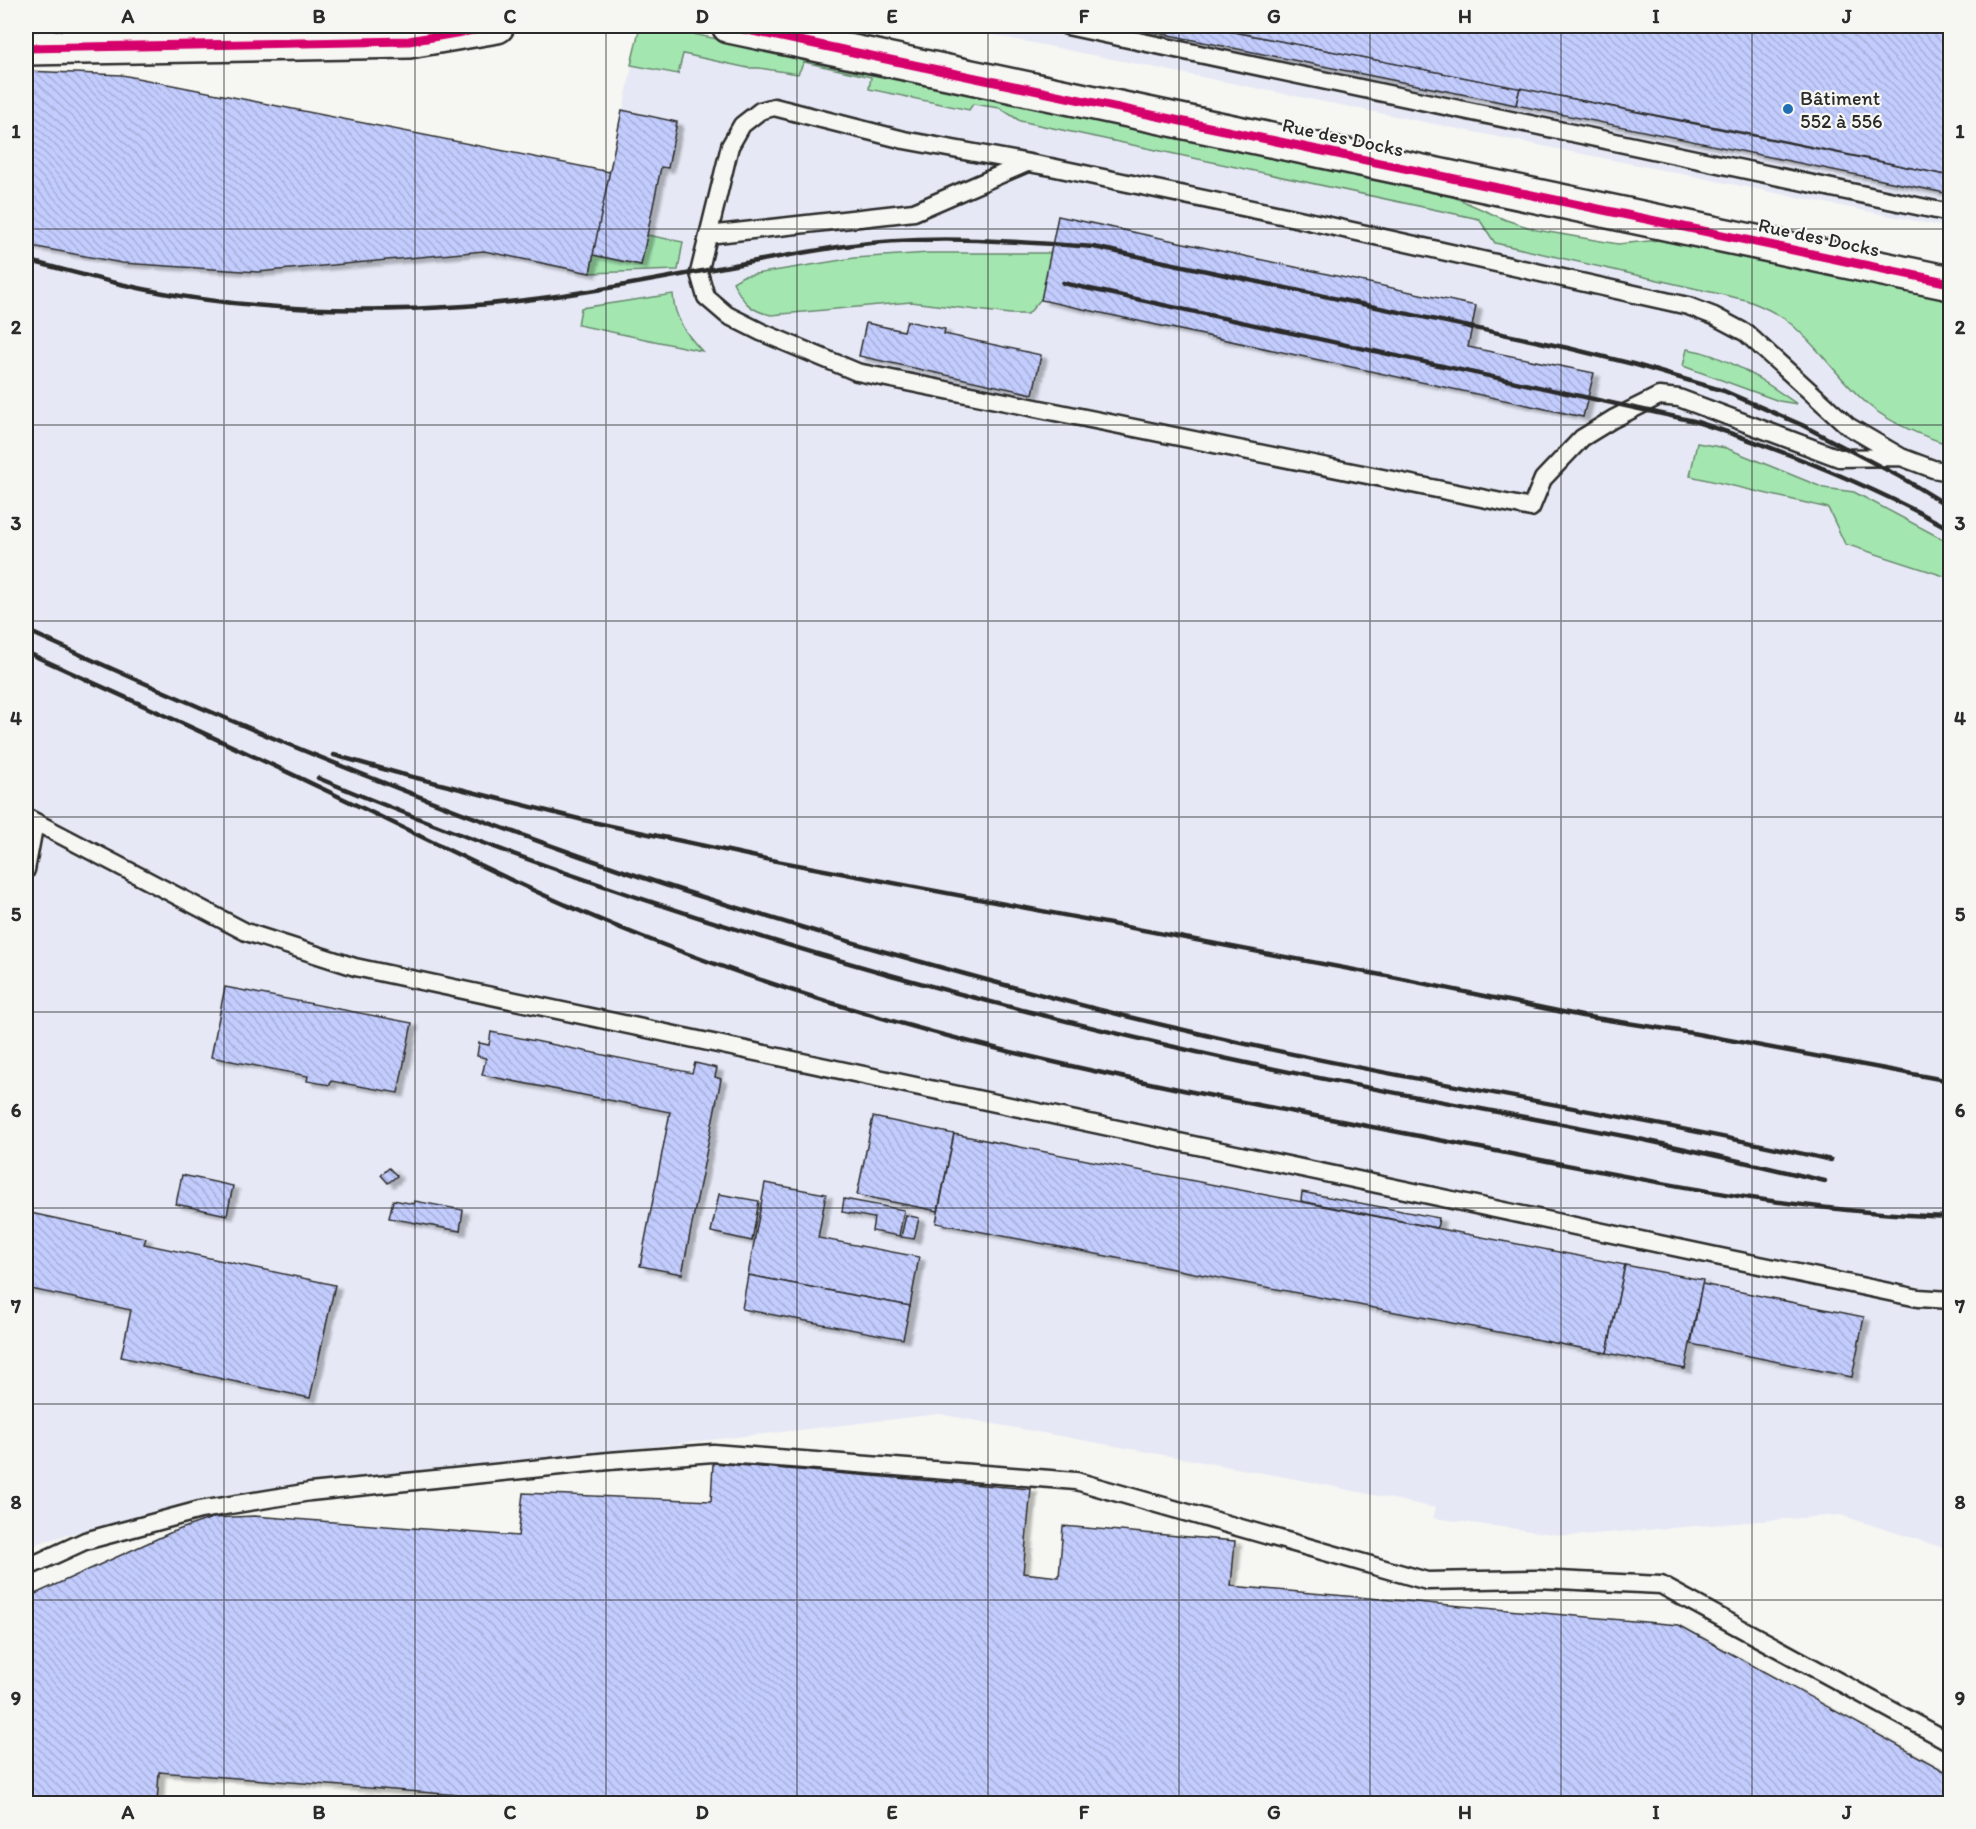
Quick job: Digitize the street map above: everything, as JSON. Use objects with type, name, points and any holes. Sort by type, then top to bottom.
[{"type":"street","points":[[26,48],[409,41],[497,26]]},
{"type":"street","name":"Rue des Docks","points":[[729,26],[1950,283]]},
{"type":"lane","points":[[1067,26],[1950,213]]},
{"type":"lane","points":[[1901,457],[1839,458],[1679,398],[1659,396],[1613,419],[1582,438],[1543,479],[1531,508],[857,372],[761,333],[726,315],[706,297],[699,273],[730,146],[742,125],[760,111],[774,108],[904,140],[1290,217],[1688,306],[1714,316],[1746,333],[1848,426],[1901,457],[1933,469],[1950,472]]},
{"type":"lane","points":[[708,235],[914,212],[1027,163]]},
{"type":"lane","points":[[26,870],[30,819],[246,932],[355,967],[1716,1256],[1918,1298],[1950,1300]]},
{"type":"lane","points":[[26,1568],[85,1541],[200,1510],[310,1492],[713,1453],[1076,1481],[1427,1581],[1537,1579],[1661,1585],[1950,1742]]},
{"type":"shaded area","points":[[640,26],[655,26],[1479,209],[1537,230],[1599,242],[1641,243],[1950,297],[1950,1550],[1840,1515],[1568,1536],[1433,1518],[1436,1508],[1301,1480],[939,1414],[218,1496],[26,1548],[26,245],[122,263],[258,272],[484,251],[590,273]]},
{"type":"shaded area","points":[[948,26],[1950,26],[1950,228]]},
{"type":"green space","points":[[640,26],[655,26],[1423,187],[1440,191],[1506,220],[1537,230],[1618,244],[1670,239],[1950,297],[1950,445],[1909,429],[1871,407],[1791,324],[1770,310],[1746,300],[1495,243],[1479,219],[1020,121],[1000,108],[973,104],[969,110],[869,89],[871,77],[804,62],[798,74],[748,68],[683,54],[678,74],[631,65]]},
{"type":"green space","points":[[647,235],[683,242],[678,270],[590,273],[593,255],[641,265]]},
{"type":"green space","points":[[929,253],[1051,253],[1042,298],[1028,314],[1010,314],[911,302],[771,315],[752,308],[740,295],[733,282],[743,276],[854,258]]},
{"type":"green space","points":[[673,294],[676,311],[682,325],[702,351],[578,325],[581,308]]},
{"type":"green space","points":[[1687,349],[1731,363],[1797,404],[1779,401],[1683,366]]},
{"type":"green space","points":[[1697,443],[1726,448],[1824,488],[1854,492],[1950,543],[1950,578],[1845,544],[1828,508],[1690,476]]},
{"type":"building","points":[[1124,26],[1204,26],[1520,88],[1516,105]]},
{"type":"building","name":"Bâtiment 552 à 556","points":[[1204,26],[1950,26],[1950,176],[1731,130]]},
{"type":"building","points":[[26,71],[122,75],[610,172],[590,273],[484,251],[258,272],[122,263],[26,245]]},
{"type":"building","points":[[1520,88],[1950,176],[1950,194],[1516,105]]},
{"type":"building","points":[[622,110],[677,122],[668,168],[661,167],[641,265],[593,255]]},
{"type":"building","points":[[1058,216],[1476,306],[1468,347],[1594,373],[1583,417],[1041,300]]},
{"type":"building","points":[[907,321],[945,329],[944,334],[1041,355],[1033,394],[859,356],[866,323],[904,331]]},
{"type":"building","points":[[225,987],[412,1023],[398,1093],[331,1081],[330,1085],[307,1081],[308,1076],[211,1057]]},
{"type":"building","points":[[491,1032],[692,1073],[695,1063],[717,1068],[715,1077],[721,1079],[682,1274],[640,1266],[670,1112],[482,1075],[486,1058],[477,1056],[479,1043],[489,1045]]},
{"type":"building","points":[[873,1117],[954,1134],[938,1211],[857,1195]]},
{"type":"building","points":[[954,1134],[1625,1265],[1607,1353],[936,1223]]},
{"type":"building","points":[[389,1168],[397,1176],[388,1183],[381,1175]]},
{"type":"building","points":[[182,1175],[233,1186],[227,1215],[176,1204]]},
{"type":"building","points":[[765,1183],[826,1194],[818,1238],[919,1257],[910,1306],[748,1275]]},
{"type":"building","points":[[1302,1192],[1439,1218],[1437,1228],[1301,1201]]},
{"type":"building","points":[[719,1194],[759,1201],[752,1241],[711,1232]]},
{"type":"building","points":[[844,1199],[904,1210],[899,1236],[872,1231],[874,1218],[842,1212]]},
{"type":"building","points":[[393,1200],[414,1204],[415,1201],[463,1210],[460,1231],[389,1218]]},
{"type":"building","points":[[26,1212],[146,1238],[144,1244],[335,1285],[310,1398],[121,1357],[131,1310],[26,1288]]},
{"type":"building","points":[[906,1215],[919,1218],[914,1239],[901,1237]]},
{"type":"building","points":[[1625,1265],[1703,1280],[1685,1369],[1607,1353]]},
{"type":"building","points":[[748,1275],[910,1306],[903,1339],[742,1309]]},
{"type":"building","points":[[1702,1284],[1864,1317],[1852,1377],[1691,1344]]},
{"type":"building","points":[[713,1463],[1031,1489],[1023,1573],[1059,1577],[1063,1526],[1235,1541],[1231,1586],[1679,1625],[1950,1774],[1950,1804],[575,1804],[159,1772],[157,1804],[26,1804],[26,1598],[172,1532],[212,1518],[254,1516],[518,1536],[523,1493],[711,1501]]},
{"type":"railway","points":[[26,260],[178,296],[266,306],[365,310],[465,306],[561,296],[876,242],[938,239],[1094,247],[1568,348],[1633,364],[1724,391],[1802,425],[1904,479],[1950,507]]},
{"type":"railway","points":[[1063,283],[1694,421],[1825,469],[1888,497],[1950,529]]},
{"type":"railway","points":[[26,630],[260,733],[418,796],[578,855],[685,891],[868,947],[1062,1000],[1261,1047],[1750,1142],[1831,1160]]},
{"type":"railway","points":[[26,652],[602,920],[734,971],[871,1015],[1011,1052],[1117,1076],[1693,1189],[1821,1207],[1886,1214],[1950,1217]]},
{"type":"railway","points":[[334,755],[583,820],[766,859],[1392,977],[1582,1016],[1692,1033],[1950,1081]]},
{"type":"railway","points":[[318,778],[529,860],[635,897],[851,964],[960,994],[1236,1061],[1634,1138],[1825,1181]]},
{"type":"cycle path","points":[[26,48],[409,41],[497,26]]},
{"type":"cycle path","points":[[729,26],[1950,283]]},
{"type":"place","name":"Bâtiment 552 à 556","points":[[1788,109]]}]
